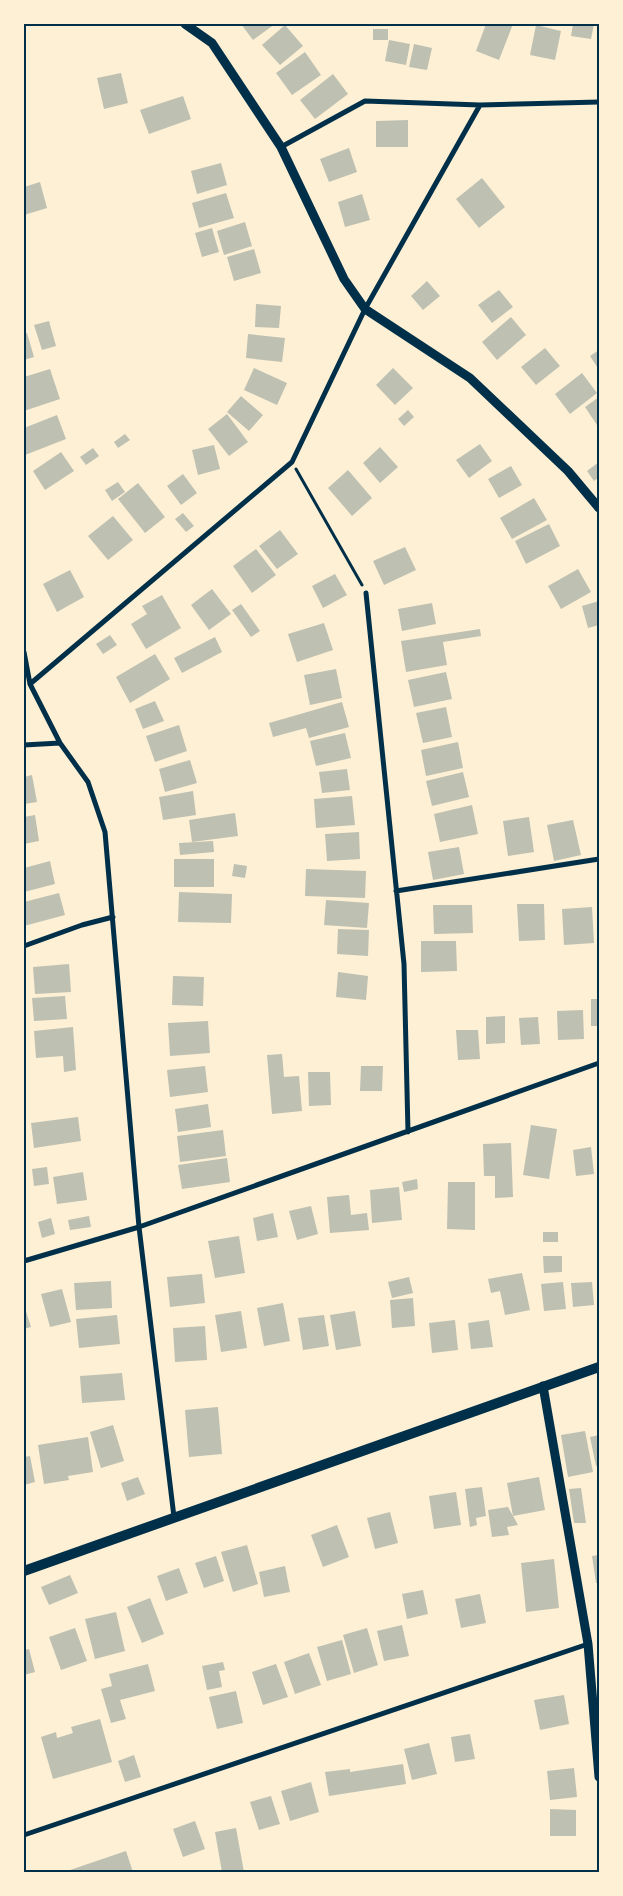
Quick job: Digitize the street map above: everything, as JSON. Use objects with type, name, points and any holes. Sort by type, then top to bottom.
[{"type":"main road","points":[[24,1571],[599,1367]]},
{"type":"street","points":[[185,24],[212,43],[281,147],[344,279],[366,309],[470,378],[568,471],[599,508]]},
{"type":"street","points":[[281,147],[365,101],[480,105],[599,102]]},
{"type":"street","points":[[30,684],[292,462],[366,309],[480,105]]},
{"type":"street","points":[[366,593],[404,964],[408,1132]]},
{"type":"street","points":[[24,652],[30,684],[60,743],[88,782],[105,832],[139,1227],[174,1517]]},
{"type":"street","points":[[24,744],[60,743]]},
{"type":"street","points":[[396,891],[599,859]]},
{"type":"street","points":[[24,946],[82,925],[113,917]]},
{"type":"street","points":[[24,1260],[139,1227],[599,1063]]},
{"type":"street","points":[[543,1386],[588,1644],[599,1777]]},
{"type":"street","points":[[24,1836],[588,1644]]},
{"type":"path","points":[[292,462],[366,593]]},
{"type":"building","points":[[241,24],[275,24],[253,40]]},
{"type":"building","points":[[486,24],[513,24],[499,60],[476,51]]},
{"type":"building","points":[[573,24],[594,24],[591,39],[571,36]]},
{"type":"building","points":[[285,25],[303,46],[280,65],[262,45]]},
{"type":"building","points":[[536,25],[561,31],[555,60],[530,55]]},
{"type":"building","points":[[373,29],[388,29],[388,40],[373,40]]},
{"type":"building","points":[[389,40],[410,44],[406,65],[385,61]]},
{"type":"building","points":[[414,44],[432,48],[427,70],[409,67]]},
{"type":"building","points":[[305,52],[321,75],[292,95],[276,73]]},
{"type":"building","points":[[121,73],[128,103],[104,109],[97,78]]},
{"type":"building","points":[[333,74],[348,94],[315,119],[300,100]]},
{"type":"building","points":[[183,96],[191,119],[149,134],[140,110]]},
{"type":"building","points":[[408,120],[408,147],[376,147],[376,121]]},
{"type":"building","points":[[349,148],[357,172],[329,182],[320,159]]},
{"type":"building","points":[[221,163],[227,185],[197,194],[191,171]]},
{"type":"building","points":[[482,178],[505,207],[479,228],[456,199]]},
{"type":"building","points":[[40,182],[47,208],[24,215],[24,187]]},
{"type":"building","points":[[226,193],[234,218],[199,228],[192,203]]},
{"type":"building","points":[[362,194],[370,220],[345,227],[338,202]]},
{"type":"building","points":[[245,222],[252,246],[224,255],[217,231]]},
{"type":"building","points":[[212,228],[219,252],[202,257],[195,233]]},
{"type":"building","points":[[254,249],[261,273],[234,281],[227,257]]},
{"type":"building","points":[[427,281],[440,296],[423,310],[411,296]]},
{"type":"building","points":[[499,290],[513,307],[492,323],[478,305]]},
{"type":"building","points":[[256,304],[281,306],[279,328],[255,327]]},
{"type":"building","points":[[511,317],[526,335],[497,360],[482,342]]},
{"type":"building","points":[[49,321],[56,346],[42,350],[34,325]]},
{"type":"building","points":[[27,333],[34,357],[24,360],[24,334]]},
{"type":"building","points":[[248,334],[285,338],[282,362],[246,358]]},
{"type":"building","points":[[545,348],[560,366],[536,385],[521,367]]},
{"type":"building","points":[[599,350],[599,370],[590,356]]},
{"type":"building","points":[[254,368],[287,383],[277,405],[244,390]]},
{"type":"building","points":[[393,368],[413,388],[395,405],[376,385]]},
{"type":"building","points":[[50,369],[60,399],[24,411],[24,377]]},
{"type":"building","points":[[582,373],[597,393],[570,414],[555,394]]},
{"type":"building","points":[[241,396],[263,415],[249,431],[227,412]]},
{"type":"building","points":[[599,397],[599,428],[585,407]]},
{"type":"building","points":[[408,410],[414,417],[404,426],[398,419]]},
{"type":"building","points":[[227,414],[248,442],[229,456],[208,429]]},
{"type":"building","points":[[57,415],[66,439],[25,455],[24,428]]},
{"type":"building","points":[[125,434],[130,440],[118,448],[114,442]]},
{"type":"building","points":[[480,444],[492,461],[469,478],[456,460]]},
{"type":"building","points":[[214,445],[220,469],[198,475],[192,450]]},
{"type":"building","points":[[380,447],[398,467],[380,483],[363,463]]},
{"type":"building","points":[[93,448],[99,456],[86,465],[80,457]]},
{"type":"building","points":[[61,452],[74,471],[45,490],[33,471]]},
{"type":"building","points":[[599,462],[599,477],[594,481],[587,471]]},
{"type":"building","points":[[511,466],[522,485],[499,498],[488,479]]},
{"type":"building","points":[[348,470],[372,498],[352,516],[328,488]]},
{"type":"building","points":[[183,474],[197,493],[181,505],[167,486]]},
{"type":"building","points":[[118,482],[125,492],[112,501],[105,490]]},
{"type":"building","points":[[138,483],[165,517],[145,533],[118,499]]},
{"type":"building","points":[[534,498],[547,520],[512,539],[500,518]]},
{"type":"building","points":[[183,513],[194,526],[186,532],[175,519]]},
{"type":"building","points":[[113,516],[133,540],[108,560],[88,536]]},
{"type":"building","points":[[549,524],[560,546],[526,564],[515,541]]},
{"type":"building","points":[[280,530],[298,554],[277,569],[259,546]]},
{"type":"building","points":[[405,547],[416,570],[384,585],[373,561]]},
{"type":"building","points":[[256,549],[276,575],[252,593],[233,566]]},
{"type":"building","points":[[578,569],[591,592],[561,609],[548,586]]},
{"type":"building","points":[[70,570],[84,597],[57,612],[43,584]]},
{"type":"building","points":[[335,574],[347,595],[323,608],[312,586]]},
{"type":"building","points":[[212,589],[231,614],[209,630],[191,605]]},
{"type":"building","points":[[162,595],[181,628],[146,649],[131,624],[147,614],[142,606]]},
{"type":"building","points":[[599,601],[599,625],[588,628],[582,606]]},
{"type":"building","points":[[432,603],[436,624],[402,631],[398,609]]},
{"type":"building","points":[[241,604],[260,631],[251,637],[232,610]]},
{"type":"building","points":[[324,623],[333,650],[297,662],[288,634]]},
{"type":"building","points":[[480,629],[481,636],[443,642],[447,665],[406,672],[401,641]]},
{"type":"building","points":[[110,635],[117,645],[103,654],[96,644]]},
{"type":"building","points":[[215,637],[222,652],[182,673],[174,658]]},
{"type":"building","points":[[155,654],[170,679],[130,703],[116,677]]},
{"type":"building","points":[[336,669],[342,698],[310,705],[304,675]]},
{"type":"building","points":[[446,672],[452,699],[414,707],[408,680]]},
{"type":"building","points":[[155,701],[164,721],[143,729],[135,709]]},
{"type":"building","points":[[342,702],[349,727],[309,738],[306,728],[273,737],[269,723]]},
{"type":"building","points":[[446,707],[452,737],[423,743],[416,713]]},
{"type":"building","points":[[179,725],[187,751],[155,762],[146,736]]},
{"type":"building","points":[[345,733],[351,758],[316,766],[310,741]]},
{"type":"building","points":[[458,742],[463,768],[426,776],[421,750]]},
{"type":"building","points":[[190,760],[197,783],[165,792],[159,769]]},
{"type":"building","points":[[347,769],[350,790],[322,793],[319,772]]},
{"type":"building","points":[[463,772],[469,797],[432,806],[426,781]]},
{"type":"building","points":[[32,775],[37,802],[24,804],[24,777]]},
{"type":"building","points":[[193,791],[196,815],[163,820],[159,797]]},
{"type":"building","points":[[352,796],[355,825],[316,828],[314,799]]},
{"type":"building","points":[[472,805],[478,834],[440,842],[434,814]]},
{"type":"building","points":[[235,813],[238,836],[192,842],[189,820]]},
{"type":"building","points":[[35,815],[39,841],[24,844],[24,817]]},
{"type":"building","points":[[529,817],[534,852],[508,856],[503,821]]},
{"type":"building","points":[[573,820],[581,855],[554,861],[547,825]]},
{"type":"building","points":[[359,832],[360,859],[327,861],[325,834]]},
{"type":"building","points":[[213,841],[214,852],[180,855],[179,843]]},
{"type":"building","points":[[459,847],[464,874],[433,880],[428,852]]},
{"type":"building","points":[[174,859],[214,859],[214,887],[174,887]]},
{"type":"building","points":[[50,861],[55,884],[24,892],[24,868]]},
{"type":"building","points":[[234,864],[247,866],[245,878],[232,876]]},
{"type":"building","points":[[306,869],[366,871],[365,898],[305,896]]},
{"type":"building","points":[[179,892],[232,894],[231,923],[178,922]]},
{"type":"building","points":[[59,893],[65,915],[24,926],[24,902]]},
{"type":"building","points":[[326,900],[369,903],[367,928],[324,925]]},
{"type":"building","points":[[517,904],[544,904],[545,940],[519,941]]},
{"type":"building","points":[[433,905],[472,905],[473,933],[434,934]]},
{"type":"building","points":[[592,907],[594,943],[564,945],[562,909]]},
{"type":"building","points":[[338,929],[369,930],[368,956],[337,954]]},
{"type":"building","points":[[421,941],[456,941],[457,971],[421,972]]},
{"type":"building","points":[[69,964],[71,992],[35,994],[33,967]]},
{"type":"building","points":[[338,972],[368,976],[366,1000],[336,997]]},
{"type":"building","points":[[173,976],[204,977],[203,1006],[172,1005]]},
{"type":"building","points":[[65,996],[67,1019],[34,1021],[32,998]]},
{"type":"building","points":[[591,999],[599,999],[599,1026],[591,1026]]},
{"type":"building","points":[[583,1010],[584,1039],[558,1040],[557,1011]]},
{"type":"building","points":[[505,1016],[505,1043],[486,1044],[486,1017]]},
{"type":"building","points":[[538,1017],[540,1044],[521,1045],[519,1018]]},
{"type":"building","points":[[208,1021],[210,1053],[170,1056],[168,1023]]},
{"type":"building","points":[[73,1027],[76,1070],[64,1072],[63,1056],[36,1058],[34,1031]]},
{"type":"building","points":[[456,1030],[478,1030],[480,1059],[458,1060]]},
{"type":"building","points":[[282,1054],[284,1077],[299,1076],[302,1111],[272,1114],[267,1055]]},
{"type":"building","points":[[205,1066],[208,1092],[170,1097],[167,1070]]},
{"type":"building","points":[[361,1066],[383,1066],[382,1091],[360,1091]]},
{"type":"building","points":[[308,1072],[330,1072],[331,1105],[309,1106]]},
{"type":"building","points":[[208,1104],[211,1127],[178,1132],[175,1109]]},
{"type":"building","points":[[78,1117],[81,1141],[34,1148],[31,1123]]},
{"type":"building","points":[[531,1125],[557,1129],[549,1179],[523,1175]]},
{"type":"building","points":[[223,1130],[226,1156],[180,1162],[177,1136]]},
{"type":"building","points":[[511,1143],[513,1197],[495,1198],[495,1176],[484,1176],[483,1144]]},
{"type":"building","points":[[591,1147],[594,1174],[576,1176],[573,1150]]},
{"type":"building","points":[[227,1158],[230,1182],[182,1189],[178,1165]]},
{"type":"building","points":[[47,1167],[49,1184],[34,1186],[32,1169]]},
{"type":"building","points":[[83,1172],[87,1200],[57,1204],[53,1177]]},
{"type":"building","points":[[417,1179],[418,1189],[404,1192],[402,1182]]},
{"type":"building","points":[[448,1182],[475,1182],[475,1230],[447,1229]]},
{"type":"building","points":[[399,1187],[402,1220],[372,1223],[370,1190]]},
{"type":"building","points":[[349,1195],[351,1215],[367,1213],[369,1230],[330,1233],[327,1197]]},
{"type":"building","points":[[311,1206],[318,1234],[297,1240],[289,1211]]},
{"type":"building","points":[[273,1213],[278,1237],[257,1241],[253,1218]]},
{"type":"building","points":[[89,1216],[91,1227],[70,1230],[68,1220]]},
{"type":"building","points":[[51,1218],[55,1234],[42,1238],[38,1222]]},
{"type":"building","points":[[543,1232],[558,1232],[558,1242],[543,1242]]},
{"type":"building","points":[[239,1236],[245,1273],[215,1278],[208,1241]]},
{"type":"building","points":[[543,1256],[562,1256],[562,1272],[544,1273]]},
{"type":"building","points":[[522,1273],[530,1310],[505,1315],[500,1291],[491,1293],[488,1279]]},
{"type":"building","points":[[202,1274],[205,1303],[170,1307],[167,1277]]},
{"type":"building","points":[[409,1277],[413,1293],[392,1298],[388,1282]]},
{"type":"building","points":[[111,1281],[112,1308],[76,1310],[74,1283]]},
{"type":"building","points":[[563,1282],[566,1309],[544,1311],[541,1284]]},
{"type":"building","points":[[592,1282],[594,1305],[573,1307],[571,1283]]},
{"type":"building","points":[[62,1289],[71,1322],[50,1327],[41,1294]]},
{"type":"building","points":[[413,1298],[415,1326],[392,1328],[390,1300]]},
{"type":"building","points":[[283,1303],[290,1341],[264,1346],[257,1308]]},
{"type":"building","points":[[24,1305],[31,1327],[24,1329]]},
{"type":"building","points":[[241,1311],[247,1348],[221,1352],[215,1315]]},
{"type":"building","points":[[355,1311],[361,1346],[336,1350],[330,1315]]},
{"type":"building","points":[[117,1315],[120,1344],[79,1348],[76,1319]]},
{"type":"building","points":[[324,1315],[329,1346],[303,1350],[298,1318]]},
{"type":"building","points":[[455,1320],[458,1350],[432,1353],[429,1323]]},
{"type":"building","points":[[489,1320],[493,1347],[471,1349],[468,1323]]},
{"type":"building","points":[[205,1326],[207,1360],[175,1362],[173,1328]]},
{"type":"building","points":[[122,1373],[125,1400],[82,1403],[80,1376]]},
{"type":"building","points":[[218,1407],[222,1454],[189,1457],[185,1410]]},
{"type":"building","points":[[113,1425],[124,1461],[101,1468],[90,1432]]},
{"type":"building","points":[[585,1431],[593,1472],[568,1477],[561,1435]]},
{"type":"building","points":[[599,1435],[599,1465],[596,1466],[590,1437]]},
{"type":"building","points":[[88,1437],[93,1472],[68,1476],[69,1480],[44,1484],[38,1445]]},
{"type":"building","points":[[30,1456],[35,1482],[24,1485],[24,1457]]},
{"type":"building","points":[[138,1477],[145,1494],[127,1501],[121,1483]]},
{"type":"building","points":[[539,1477],[545,1510],[513,1516],[507,1483]]},
{"type":"building","points":[[482,1487],[486,1516],[476,1518],[477,1525],[470,1527],[465,1489]]},
{"type":"building","points":[[581,1488],[586,1523],[574,1523],[569,1489]]},
{"type":"building","points":[[456,1492],[461,1525],[434,1529],[429,1496]]},
{"type":"building","points":[[508,1507],[518,1525],[507,1527],[509,1535],[492,1537],[488,1510]]},
{"type":"building","points":[[390,1512],[398,1543],[375,1549],[367,1518]]},
{"type":"building","points":[[337,1525],[349,1557],[323,1567],[311,1535]]},
{"type":"building","points":[[247,1545],[258,1584],[233,1592],[221,1552]]},
{"type":"building","points":[[599,1555],[599,1583],[596,1583],[592,1556]]},
{"type":"building","points":[[216,1556],[224,1581],[204,1588],[195,1563]]},
{"type":"building","points":[[554,1559],[559,1608],[526,1612],[521,1563]]},
{"type":"building","points":[[285,1566],[290,1592],[264,1597],[259,1572]]},
{"type":"building","points":[[179,1568],[188,1593],[166,1601],[157,1576]]},
{"type":"building","points":[[70,1575],[78,1593],[49,1605],[41,1587]]},
{"type":"building","points":[[423,1590],[428,1614],[407,1619],[402,1594]]},
{"type":"building","points":[[480,1594],[486,1623],[461,1628],[455,1599]]},
{"type":"building","points":[[150,1598],[164,1634],[142,1643],[127,1607]]},
{"type":"building","points":[[116,1612],[125,1651],[95,1659],[85,1619]]},
{"type":"building","points":[[402,1625],[409,1656],[384,1661],[377,1631]]},
{"type":"building","points":[[75,1628],[87,1661],[61,1670],[49,1637]]},
{"type":"building","points":[[367,1628],[378,1665],[354,1673],[343,1635]]},
{"type":"building","points":[[342,1640],[351,1674],[327,1681],[317,1647]]},
{"type":"building","points":[[29,1649],[35,1672],[24,1675],[24,1650]]},
{"type":"building","points":[[309,1653],[321,1685],[295,1694],[284,1662]]},
{"type":"building","points":[[223,1662],[225,1670],[219,1671],[222,1687],[207,1690],[202,1666]]},
{"type":"building","points":[[148,1664],[155,1691],[120,1700],[126,1719],[111,1723],[101,1689],[112,1686],[109,1674]]},
{"type":"building","points":[[276,1664],[288,1697],[263,1705],[252,1672]]},
{"type":"building","points":[[236,1691],[243,1723],[217,1729],[209,1697]]},
{"type":"building","points":[[564,1695],[569,1724],[540,1730],[534,1700]]},
{"type":"building","points":[[100,1719],[112,1762],[53,1779],[41,1737],[56,1732],[57,1738],[73,1733],[71,1727]]},
{"type":"building","points":[[470,1734],[475,1759],[455,1762],[451,1737]]},
{"type":"building","points":[[429,1743],[437,1774],[412,1780],[404,1749]]},
{"type":"building","points":[[134,1755],[141,1777],[125,1782],[118,1761]]},
{"type":"building","points":[[403,1764],[406,1784],[329,1796],[325,1772],[350,1769],[350,1772]]},
{"type":"building","points":[[574,1768],[577,1797],[550,1800],[547,1771]]},
{"type":"building","points":[[311,1782],[319,1812],[290,1821],[281,1791]]},
{"type":"building","points":[[271,1796],[280,1824],[259,1830],[250,1802]]},
{"type":"building","points":[[550,1809],[576,1810],[576,1836],[550,1836]]},
{"type":"building","points":[[195,1821],[205,1849],[183,1857],[173,1829]]},
{"type":"building","points":[[236,1828],[244,1872],[222,1872],[215,1832]]},
{"type":"building","points":[[126,1851],[133,1872],[64,1872]]}]
